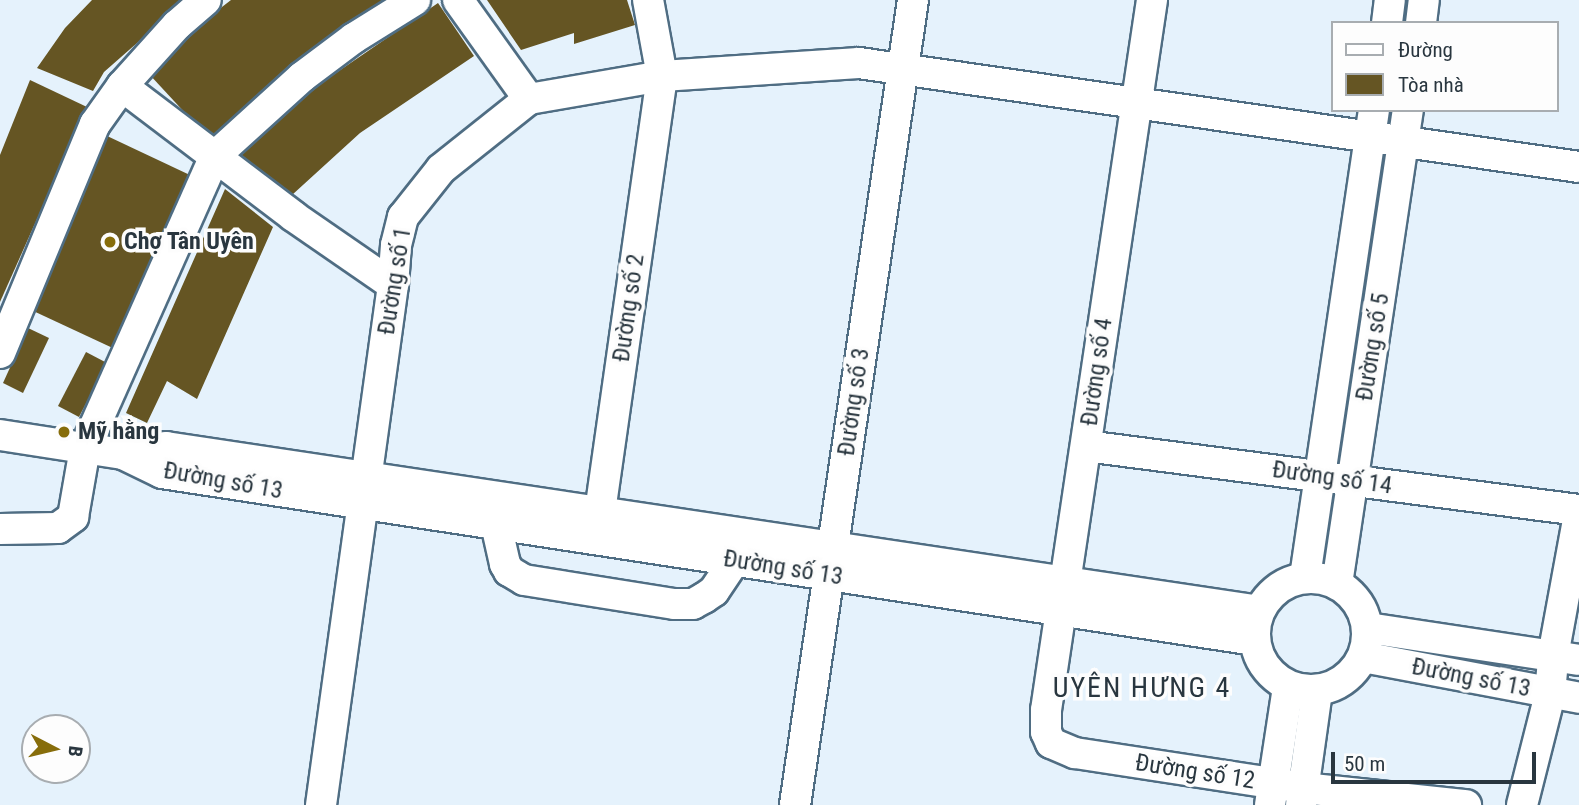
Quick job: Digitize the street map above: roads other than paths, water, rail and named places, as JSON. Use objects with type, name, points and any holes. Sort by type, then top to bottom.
[{"type":"street","points":[[0,353],[95,124],[122,86],[177,25],[206,0]]},
{"type":"street","points":[[0,529],[58,528],[73,517],[85,448],[215,156],[302,77],[354,38],[415,0]]},
{"type":"street","points":[[458,0],[529,99]]},
{"type":"street","name":"Đường số 2","points":[[597,526],[662,76],[648,0]]},
{"type":"street","name":"Đường số 3","points":[[794,805],[913,0]]},
{"type":"street","name":"Đường số 4","points":[[1051,743],[1044,723],[1152,0]]},
{"type":"street","points":[[1387,21],[1390,0]]},
{"type":"street","points":[[1421,21],[1424,0]]},
{"type":"street","name":"Đường số 1","points":[[321,805],[393,285],[396,245],[403,217],[441,169],[529,99],[662,76],[859,62],[1137,103],[1372,124],[1403,142],[1579,167]]},
{"type":"street","points":[[122,86],[393,285]]},
{"type":"street","name":"Đường số 5","points":[[1337,584],[1408,112]]},
{"type":"street","name":"Đường số 5","points":[[1305,577],[1372,124]]},
{"type":"street","name":"Đường số 13","points":[[0,435],[123,454],[166,447],[364,490],[496,524],[597,526],[734,561],[830,561]]},
{"type":"street","name":"Đường số 14","points":[[1086,446],[1579,512]]},
{"type":"street","name":"Đường số 13","points":[[364,490],[1063,596],[1259,611]]},
{"type":"street","points":[[1522,805],[1550,694],[1566,658],[1579,512]]},
{"type":"street","points":[[496,524],[505,564],[509,571],[524,580],[674,604],[693,604],[714,591],[734,561]]},
{"type":"street","points":[[1305,577],[1337,584],[1357,600],[1368,628],[1363,657],[1345,680],[1317,691],[1288,687],[1265,668],[1254,640],[1259,611],[1277,588],[1305,577]]},
{"type":"street","name":"Đường số 13","points":[[1063,596],[1254,640]]},
{"type":"street","name":"Đường số 13","points":[[1368,628],[1566,658]]},
{"type":"street","name":"Đường số 13","points":[[1363,657],[1579,698]]},
{"type":"street","points":[[1272,794],[1288,687]]},
{"type":"street","points":[[1302,797],[1317,691]]},
{"type":"street","name":"Đường số 12","points":[[1051,743],[1075,753],[1272,794],[1465,805]]},
{"type":"place","name":"Chợ Tân Uyên","points":[[110,242]]},
{"type":"place","name":"Mỹ hằng","points":[[64,432]]},
{"type":"district","name":"UYÊN HƯNG 4","points":[[1142,688]]}]
